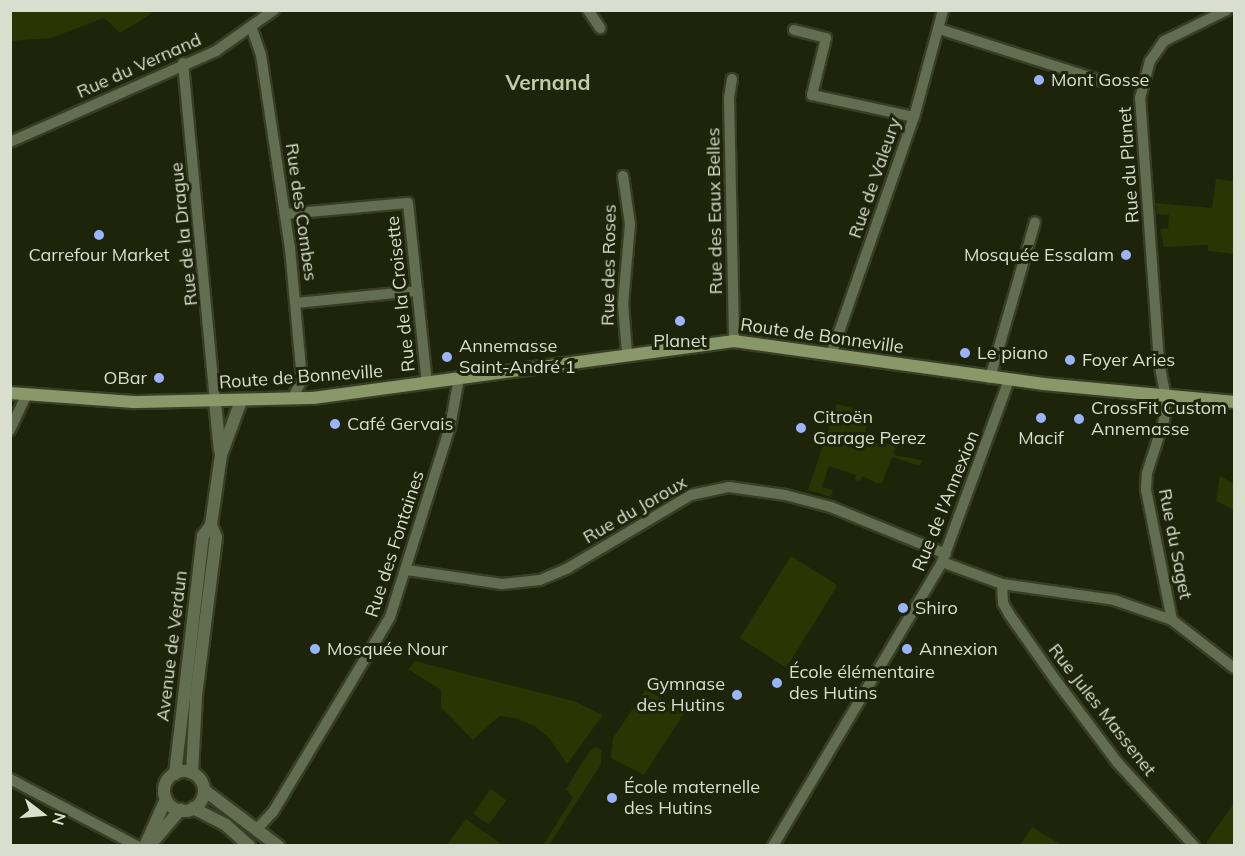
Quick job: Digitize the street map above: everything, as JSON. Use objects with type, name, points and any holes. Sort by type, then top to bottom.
[{"type":"main road","name":"Route de Bonneville","points":[[10,393],[99,401],[215,402],[292,399],[427,383],[627,353],[734,341],[990,378],[1166,398],[1234,402]]},
{"type":"street","name":"Rue du Vernand","points":[[10,142],[183,63],[216,51],[252,29],[274,10]]},
{"type":"street","points":[[588,10],[600,28]]},
{"type":"street","name":"Rue de Valeury","points":[[831,355],[914,117],[943,10]]},
{"type":"street","name":"Rue du Planet","points":[[1166,398],[1162,380],[1140,98],[1150,61],[1164,41],[1227,10]]},
{"type":"street","name":"Rue des Combes","points":[[252,29],[261,56],[286,214],[296,303],[302,380],[292,399]]},
{"type":"street","points":[[939,29],[1102,81]]},
{"type":"street","points":[[794,30],[826,38],[812,95],[914,117]]},
{"type":"street","name":"Rue de la Drague","points":[[183,63],[215,402]]},
{"type":"street","name":"Rue des Eaux Belles","points":[[732,79],[729,97],[734,341]]},
{"type":"street","name":"Rue des Roses","points":[[623,176],[630,225],[623,304],[627,353]]},
{"type":"street","name":"Rue de la Croisette","points":[[286,214],[408,202],[427,383]]},
{"type":"street","points":[[990,378],[1035,222]]},
{"type":"street","points":[[296,303],[417,291]]},
{"type":"street","name":"Rue des Fontaines","points":[[257,829],[273,812],[378,639],[407,570],[458,399],[459,378]]},
{"type":"street","name":"Rue de l'Annexion","points":[[773,846],[944,558],[1009,380]]},
{"type":"street","points":[[10,430],[26,395]]},
{"type":"street","name":"Rue du Saget","points":[[1166,398],[1164,420],[1146,486],[1172,620],[1234,669]]},
{"type":"street","name":"Avenue de Verdun","points":[[175,774],[203,536],[211,525],[221,455],[241,401]]},
{"type":"street","name":"Avenue de Verdun","points":[[215,402],[221,455]]},
{"type":"street","name":"Rue du Joroux","points":[[407,570],[502,584],[540,580],[568,568],[691,495],[729,487],[785,495],[831,507],[1002,584],[1114,600],[1172,620]]},
{"type":"street","name":"Avenue de Verdun","points":[[192,773],[196,696],[216,537],[211,525]]},
{"type":"street","name":"Rue Jules Massenet","points":[[1002,584],[1003,603],[1009,614],[1057,682],[1117,762],[1194,846]]},
{"type":"street","points":[[147,846],[166,799],[165,785],[175,774],[192,773],[201,781],[204,790],[278,846]]},
{"type":"street","points":[[10,778],[137,846]]},
{"type":"street","points":[[193,808],[204,790]]},
{"type":"street","points":[[166,799],[180,810]]},
{"type":"street","points":[[147,846],[180,810],[193,808],[226,825],[249,846]]},
{"type":"green space","points":[[150,10],[151,14],[120,33],[104,18],[51,38],[11,41],[11,11]]},
{"type":"green space","points":[[1216,179],[1234,181],[1234,254],[1208,251],[1208,245],[1164,247],[1160,229],[1168,229],[1169,215],[1157,214],[1155,203],[1212,208]]},
{"type":"green space","points":[[837,404],[869,412],[864,440],[892,445],[896,440],[894,455],[922,460],[920,466],[892,457],[882,483],[877,483],[862,476],[860,481],[855,480],[856,475],[829,466],[822,487],[833,490],[831,497],[808,490]]},
{"type":"green space","points":[[1220,476],[1234,484],[1234,510],[1216,501]]},
{"type":"green space","points":[[791,556],[838,585],[786,667],[740,638]]},
{"type":"green space","points":[[415,661],[574,701],[603,715],[567,764],[549,738],[535,726],[515,718],[499,716],[473,740],[441,707],[441,690],[408,669]]},
{"type":"green space","points":[[646,689],[684,713],[644,775],[611,758],[613,738]]},
{"type":"green space","points":[[597,747],[602,751],[601,764],[549,845],[543,845],[573,798],[566,789],[590,750]]},
{"type":"green space","points":[[491,789],[506,800],[489,824],[473,813]]},
{"type":"green space","points":[[1234,803],[1234,845],[1209,845],[1206,843]]},
{"type":"green space","points":[[466,819],[503,845],[447,845]]},
{"type":"green space","points":[[1032,827],[1062,845],[1020,845]]},
{"type":"place","name":"Mont Gosse","points":[[1039,80]]},
{"type":"place","name":"Carrefour Market","points":[[99,235]]},
{"type":"place","name":"Mosquée Essalam","points":[[1126,255]]},
{"type":"place","name":"Planet","points":[[680,321]]},
{"type":"place","name":"Le piano","points":[[965,353]]},
{"type":"place","name":"Annemasse Saint-André 1","points":[[447,357]]},
{"type":"place","name":"Foyer Aries","points":[[1070,360]]},
{"type":"place","name":"OBar","points":[[159,378]]},
{"type":"place","name":"Macif","points":[[1041,418]]},
{"type":"place","name":"CrossFit Custom Annemasse","points":[[1079,419]]},
{"type":"place","name":"Café Gervais","points":[[335,424]]},
{"type":"place","name":"Citroën Garage Perez","points":[[801,428]]},
{"type":"place","name":"Shiro","points":[[903,608]]},
{"type":"place","name":"Mosquée Nour","points":[[315,649]]},
{"type":"place","name":"Annexion","points":[[907,649]]},
{"type":"place","name":"École élémentaire des Hutins","points":[[777,683]]},
{"type":"place","name":"Gymnase des Hutins","points":[[737,695]]},
{"type":"place","name":"École maternelle des Hutins","points":[[612,798]]},
{"type":"district","name":"Vernand","points":[[548,82]]}]
